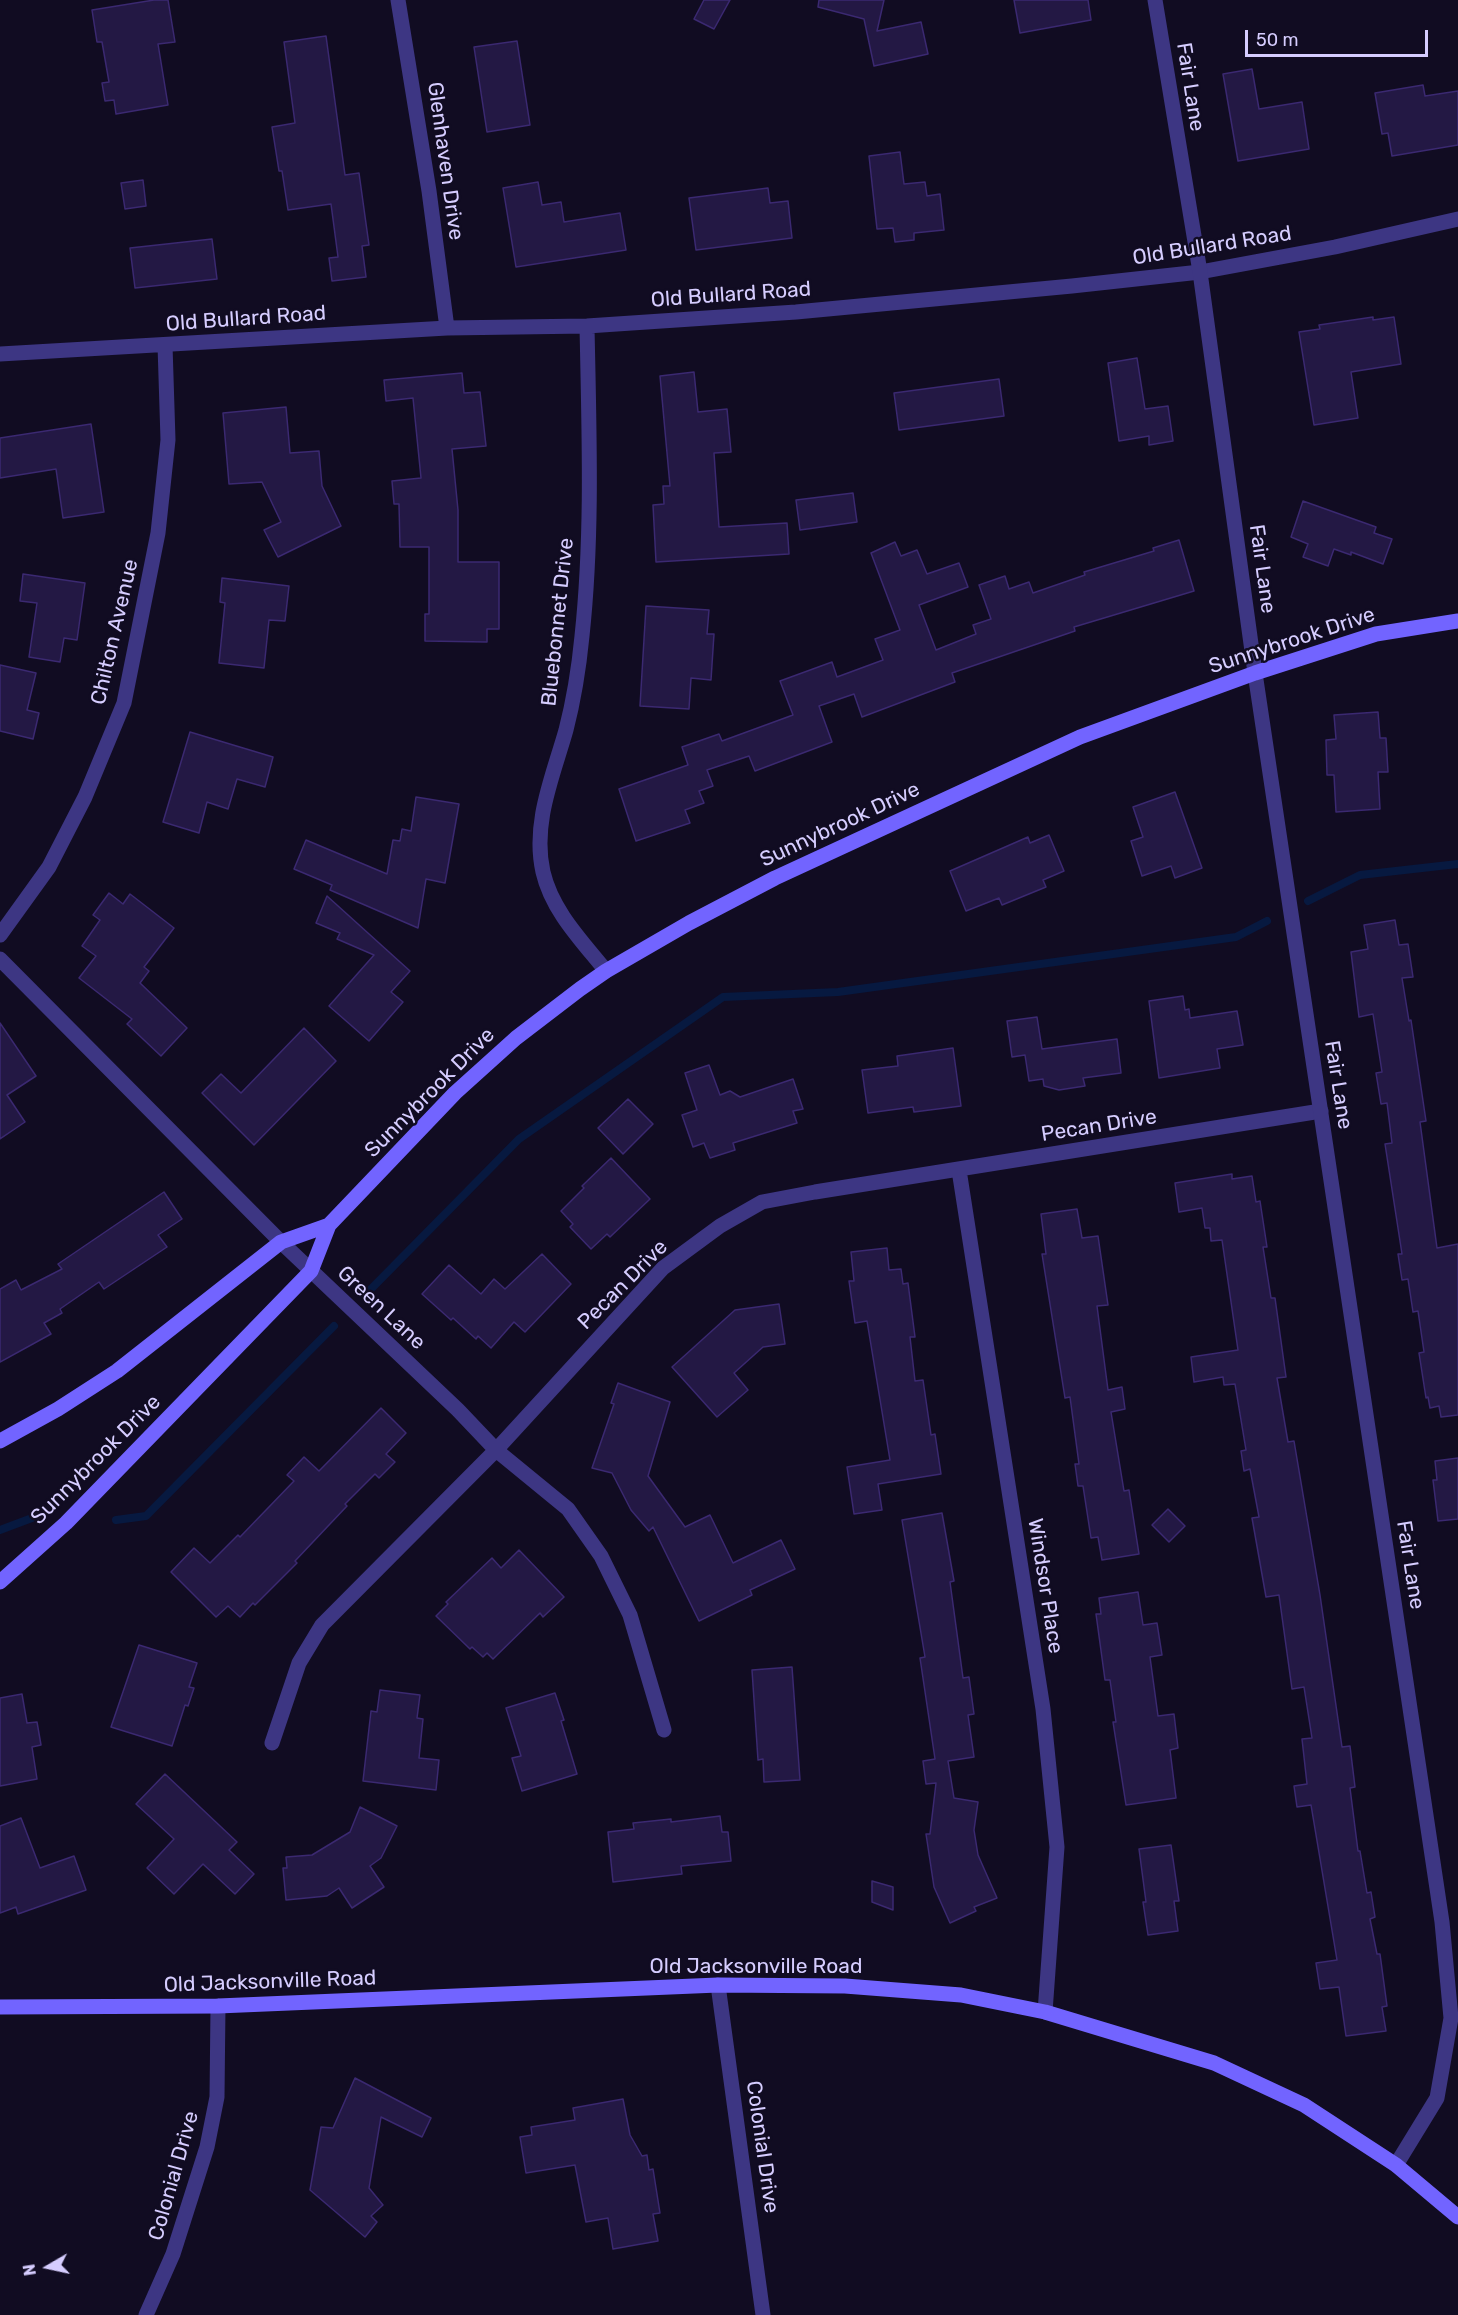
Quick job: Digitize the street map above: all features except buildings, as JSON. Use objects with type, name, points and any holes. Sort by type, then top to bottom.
[{"type":"main road","name":"Sunnybrook Drive","points":[[0,1582],[66,1523],[311,1271],[329,1225],[455,1093],[516,1038],[606,971],[732,900],[1020,763],[1080,737],[1255,673],[1376,634],[1458,621]]},
{"type":"main road","name":"Sunnybrook Drive","points":[[0,1441],[58,1409],[117,1371],[281,1242],[329,1225]]},
{"type":"main road","name":"Old Jacksonville Road","points":[[0,2007],[218,2006],[718,1985],[845,1986],[961,1995],[1045,2012],[1214,2063],[1304,2105],[1396,2165],[1458,2217]]},
{"type":"street","name":"Glenhaven Drive","points":[[398,0],[422,148],[447,328]]},
{"type":"street","name":"Fair Lane","points":[[1155,0],[1200,272],[1255,673],[1442,1922],[1451,2018],[1437,2098],[1396,2165]]},
{"type":"street","name":"Old Bullard Road","points":[[0,354],[447,328],[587,327],[796,312],[1200,272],[1346,244],[1458,219]]},
{"type":"street","name":"Bluebonnet Drive","points":[[587,327],[590,531],[582,637],[572,705],[545,803],[540,834],[543,871],[549,890],[567,922],[606,971]]},
{"type":"street","name":"Chilton Avenue","points":[[0,935],[49,867],[85,797],[124,703],[160,522],[168,440],[165,345]]},
{"type":"street","name":"Green Lane","points":[[0,959],[281,1242],[458,1410],[496,1450],[568,1509],[601,1556],[630,1615],[664,1730]]},
{"type":"street","name":"Pecan Drive","points":[[272,1743],[299,1663],[322,1625],[496,1450],[663,1268],[720,1226],[762,1202],[1321,1112]]},
{"type":"street","name":"Windsor Place","points":[[959,1170],[1044,1720],[1056,1847],[1045,2012]]},
{"type":"street","points":[[1442,1922],[1458,1919]]},
{"type":"street","name":"Colonial Drive","points":[[718,1985],[764,2315]]},
{"type":"street","name":"Colonial Drive","points":[[146,2315],[173,2254],[207,2147],[217,2097],[218,2006]]},
{"type":"waterway","points":[[1308,901],[1360,875],[1458,864]]},
{"type":"waterway","points":[[370,1290],[519,1139],[723,997],[838,992],[1236,937],[1267,921]]},
{"type":"waterway","points":[[116,1520],[146,1516],[334,1326]]},
{"type":"waterway","points":[[0,1530],[32,1518]]}]
